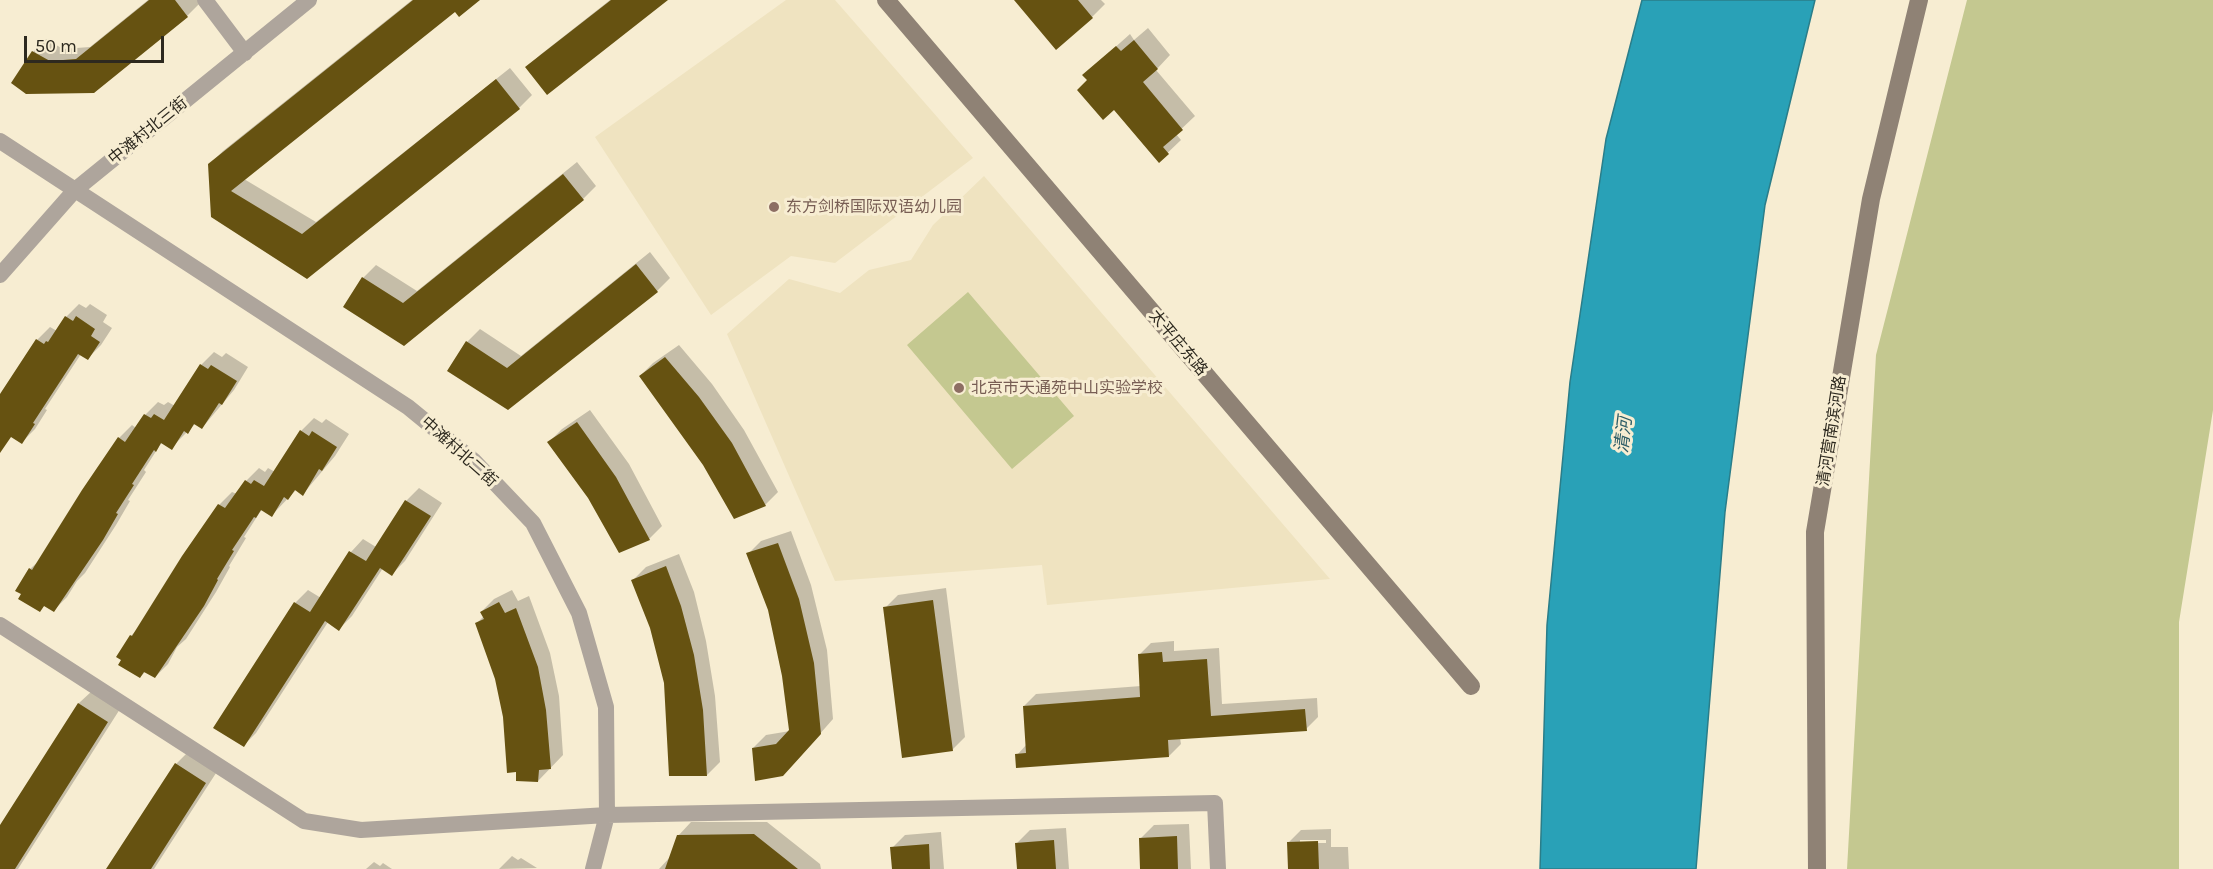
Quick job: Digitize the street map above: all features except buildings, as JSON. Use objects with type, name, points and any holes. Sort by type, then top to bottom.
[{"type":"street","points":[[205,0],[245,53]]},
{"type":"street","name":"中滩村北三街","points":[[0,275],[75,190],[309,0]]},
{"type":"street","name":"太平庄东路","points":[[886,0],[1471,686]]},
{"type":"street","name":"清河营南滨河路","points":[[1817,869],[1815,532],[1871,199],[1919,0]]},
{"type":"street","name":"中滩村北二街","points":[[0,141],[408,407],[474,461],[533,523],[579,613],[606,707],[607,815],[593,869]]},
{"type":"street","points":[[0,625],[304,821],[361,830],[607,815],[1215,803],[1218,869]]},
{"type":"shaded area","name":"东方剑桥国际双语幼儿园","points":[[786,0],[835,0],[973,158],[835,263],[791,256],[711,315],[595,137]]},
{"type":"shaded area","name":"北京市天通苑中山实验学校","points":[[984,176],[1330,579],[1047,605],[1042,565],[835,581],[727,334],[789,279],[840,293],[869,270],[911,260],[933,225]]},
{"type":"green space","points":[[1967,0],[2213,0],[2213,410],[2179,622],[2179,869],[1847,869],[1876,355]]},
{"type":"green space","points":[[968,292],[1074,416],[1012,469],[907,345]]},
{"type":"water","name":"清河","points":[[1642,0],[1815,0],[1765,205],[1725,512],[1696,869],[1540,869],[1547,625],[1570,382],[1606,139]]},
{"type":"place","name":"东方剑桥国际双语幼儿园","points":[[774,207]]},
{"type":"place","name":"北京市天通苑中山实验学校","points":[[959,388]]}]
